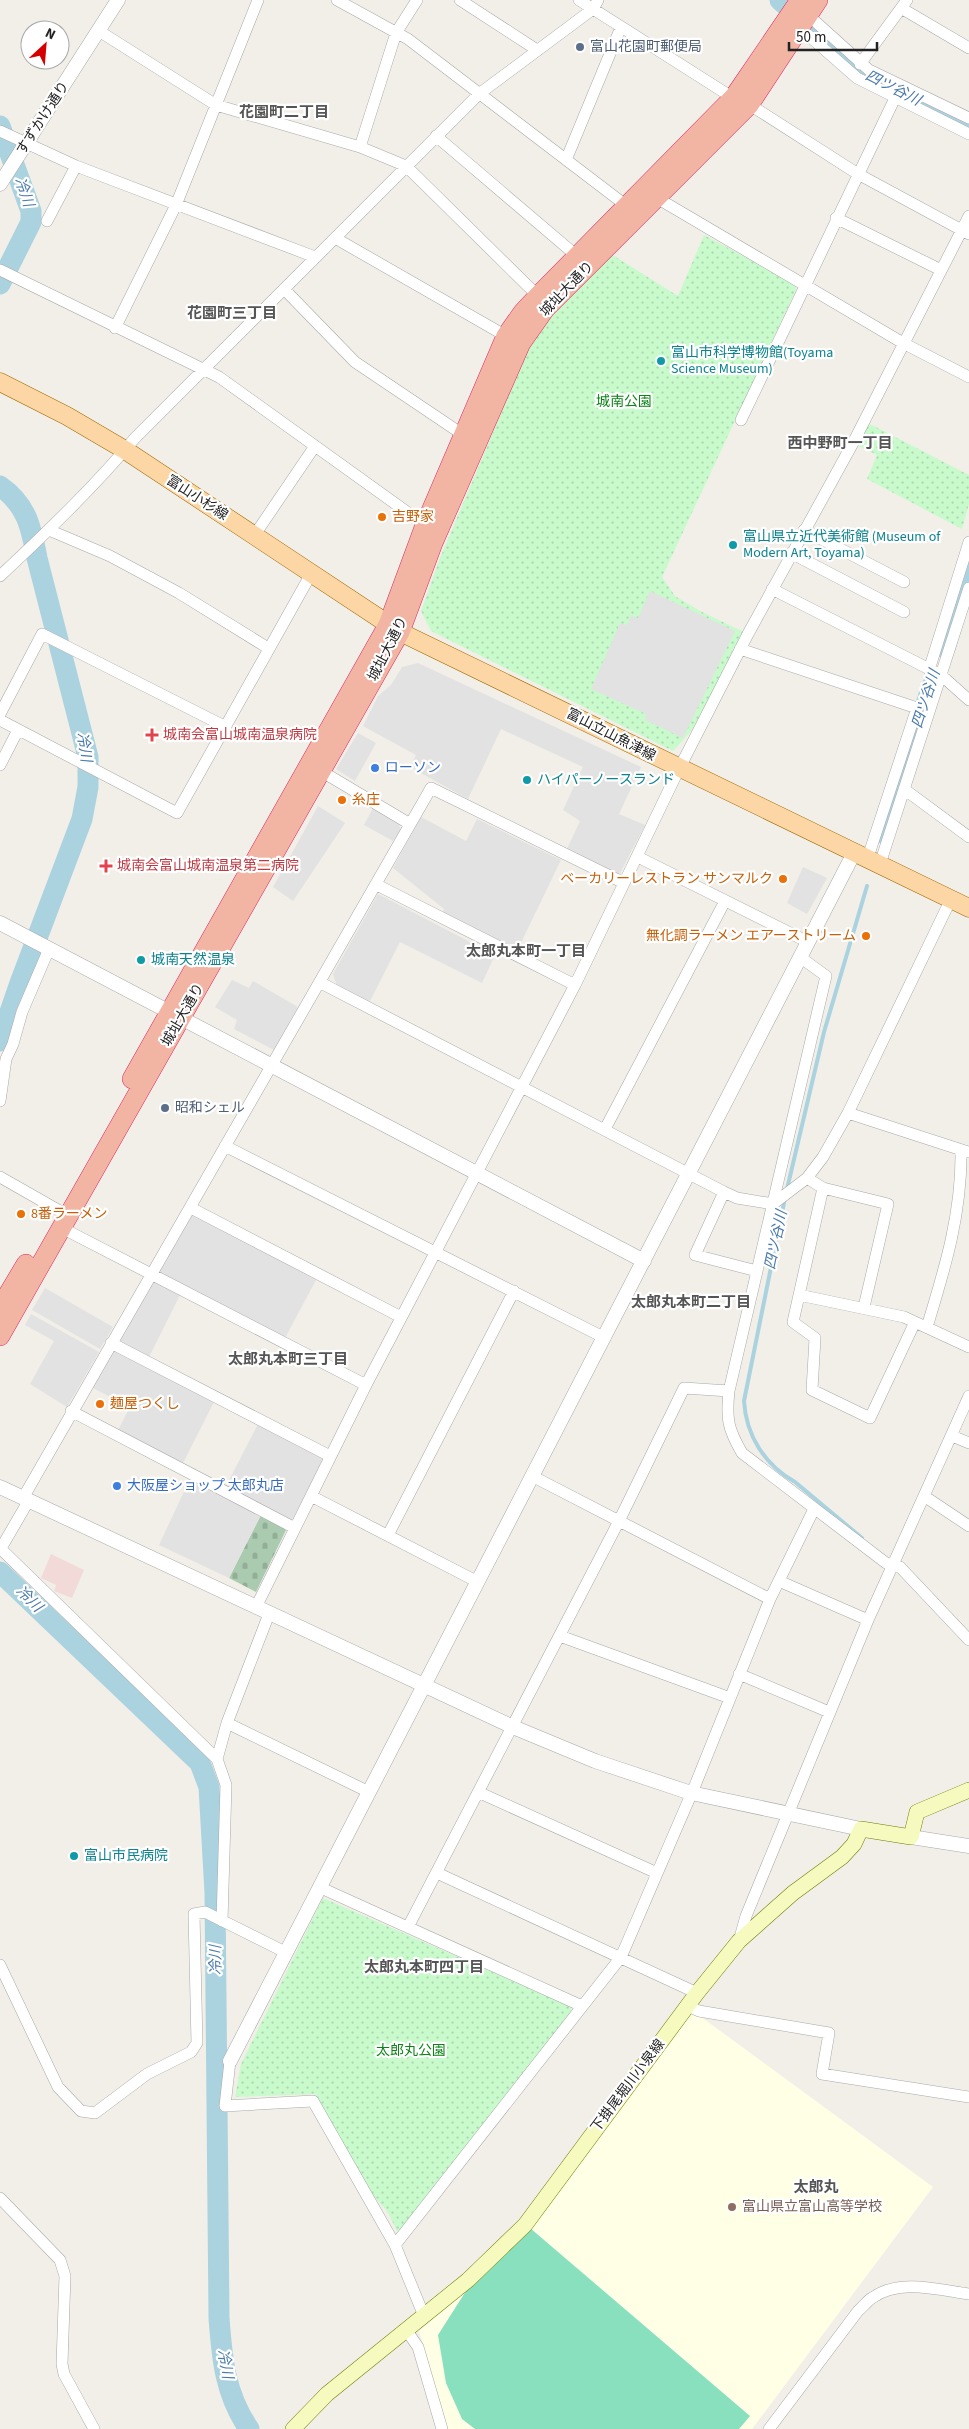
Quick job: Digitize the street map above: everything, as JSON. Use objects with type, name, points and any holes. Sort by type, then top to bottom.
[{"type":"highway","name":"城址大通り","points":[[175,1016],[321,771],[394,628],[521,343],[545,309],[657,198],[742,101],[802,14]]},
{"type":"highway","name":"城址大通り","points":[[0,1336],[59,1218],[394,628],[425,525],[462,434],[506,336],[523,312],[538,296],[628,207],[742,101]]},
{"type":"highway","name":"城址大通り","points":[[0,1308],[59,1218]]},
{"type":"main road","name":"富山小杉線","points":[[0,382],[67,416],[124,450],[394,628]]},
{"type":"main road","name":"富山立山魚津線","points":[[394,628],[679,769],[868,857],[969,908]]},
{"type":"main road","points":[[861,1829],[911,1837],[917,1812],[969,1790]]},
{"type":"main road","name":"下掛尾堀川小泉線","points":[[292,2429],[327,2394],[468,2280],[525,2226],[688,2006],[739,1941],[793,1893],[842,1857],[854,1844],[861,1829]]},
{"type":"street","name":"すずかけ通り","points":[[0,184],[118,0]]},
{"type":"street","points":[[115,328],[176,205],[258,0]]},
{"type":"street","points":[[337,0],[408,39],[628,207]]},
{"type":"street","points":[[360,147],[396,33],[417,0]]},
{"type":"street","points":[[460,0],[537,50]]},
{"type":"street","points":[[579,0],[596,4],[621,27],[858,174],[965,232]]},
{"type":"street","points":[[0,576],[49,530],[124,450],[314,257],[479,94],[596,4]]},
{"type":"street","points":[[860,64],[904,4],[969,48]]},
{"type":"street","points":[[802,14],[869,70],[969,118]]},
{"type":"street","points":[[802,14],[857,78],[969,134]]},
{"type":"street","points":[[566,160],[621,27]]},
{"type":"street","points":[[99,31],[216,105],[360,147],[406,166],[538,296]]},
{"type":"street","points":[[741,420],[804,283],[895,98]]},
{"type":"street","points":[[0,131],[76,166],[314,257]]},
{"type":"street","points":[[436,136],[578,257]]},
{"type":"street","points":[[46,221],[76,166]]},
{"type":"street","points":[[657,198],[903,343],[969,377]]},
{"type":"street","points":[[256,1607],[366,1385],[575,985],[679,769],[740,649],[868,415],[941,270],[965,232],[969,216]]},
{"type":"street","points":[[836,218],[941,270]]},
{"type":"street","points":[[335,238],[506,336]]},
{"type":"street","points":[[0,270],[115,328],[219,377],[425,525]]},
{"type":"street","points":[[284,289],[355,362],[462,434]]},
{"type":"street","points":[[254,536],[315,446]]},
{"type":"street","points":[[49,530],[110,556],[179,593],[268,648]]},
{"type":"street","points":[[804,530],[904,582]]},
{"type":"street","points":[[929,670],[969,542]]},
{"type":"street","points":[[791,553],[904,612]]},
{"type":"street","points":[[0,720],[176,813],[226,728],[268,648],[311,574]]},
{"type":"street","points":[[424,2316],[395,2245],[313,2101],[225,2106],[230,2061],[284,1952],[425,1686],[808,942],[868,857],[904,789],[969,588]]},
{"type":"street","points":[[772,589],[941,675],[969,700]]},
{"type":"street","points":[[0,714],[42,634],[226,728]]},
{"type":"street","points":[[740,649],[916,708],[868,857]]},
{"type":"street","points":[[0,765],[18,730]]},
{"type":"street","points":[[321,771],[410,824]]},
{"type":"street","points":[[222,1921],[226,1785],[217,1759],[0,1550],[71,1411],[321,983],[431,788],[624,882]]},
{"type":"street","points":[[904,789],[969,837]]},
{"type":"street","points":[[638,857],[808,942]]},
{"type":"street","points":[[377,885],[575,985]]},
{"type":"street","points":[[321,983],[724,1192],[737,1198],[773,1204],[807,1178],[823,1157],[848,1113],[951,899]]},
{"type":"street","points":[[605,1129],[725,901]]},
{"type":"street","points":[[0,923],[271,1068],[644,1261]]},
{"type":"street","points":[[0,1101],[6,1059],[45,947]]},
{"type":"street","points":[[800,958],[826,976],[729,1392],[727,1421],[731,1434],[742,1452],[886,1563],[900,1568],[969,1640]]},
{"type":"street","points":[[848,1113],[965,1151],[952,1247],[927,1328]]},
{"type":"street","points":[[226,1146],[605,1338]]},
{"type":"street","points":[[0,1177],[59,1218],[151,1274],[366,1385]]},
{"type":"street","points":[[807,1178],[823,1188],[888,1204],[864,1307]]},
{"type":"street","points":[[823,1188],[793,1322],[815,1338],[812,1390],[870,1418],[915,1322]]},
{"type":"street","points":[[724,1192],[695,1255],[757,1271]]},
{"type":"street","points":[[190,1208],[401,1317]]},
{"type":"street","points":[[388,1535],[514,1291]]},
{"type":"street","points":[[799,1295],[864,1307],[904,1317],[969,1347]]},
{"type":"street","points":[[111,1343],[330,1456]]},
{"type":"street","points":[[408,1928],[619,1521],[684,1388],[729,1392]]},
{"type":"street","points":[[739,1941],[746,1916],[789,1814],[828,1712],[969,1396]]},
{"type":"street","points":[[71,1411],[295,1528]]},
{"type":"street","points":[[952,1436],[969,1444]]},
{"type":"street","points":[[532,1476],[770,1599]]},
{"type":"street","points":[[0,1487],[513,1727],[595,1761],[691,1793],[861,1829]]},
{"type":"street","points":[[311,1496],[478,1582]]},
{"type":"street","points":[[924,1496],[969,1526]]},
{"type":"street","points":[[395,2245],[621,1957],[691,1793],[770,1599],[814,1509]]},
{"type":"street","points":[[778,1581],[868,1620]]},
{"type":"street","points":[[217,1759],[226,1723],[269,1614]]},
{"type":"street","points":[[560,1636],[730,1698]]},
{"type":"street","points":[[739,1674],[828,1712]]},
{"type":"street","points":[[226,1723],[370,1792]]},
{"type":"street","points":[[478,1792],[657,1873]]},
{"type":"street","points":[[911,1837],[969,1846]]},
{"type":"street","points":[[437,1873],[698,1993]]},
{"type":"street","points":[[319,1888],[582,2006]]},
{"type":"street","points":[[0,1964],[58,2086],[81,2111],[95,2113],[147,2074],[191,2052],[196,2043],[194,1914],[205,1912],[284,1952]]},
{"type":"street","points":[[688,2006],[699,2011],[828,2033],[822,2074],[969,2097]]},
{"type":"street","points":[[0,2198],[60,2260],[65,2276],[62,2364],[64,2374],[94,2429]]},
{"type":"street","points":[[769,2429],[858,2312],[873,2297],[891,2289],[909,2287],[969,2294]]},
{"type":"street","points":[[407,2331],[418,2347],[442,2429]]},
{"type":"shaded area","points":[[650,591],[735,631],[683,738],[645,720],[646,714],[591,689],[620,623],[627,625],[631,616],[638,618]]},
{"type":"shaded area","points":[[418,663],[641,767],[619,814],[645,825],[619,875],[567,849],[580,821],[563,810],[583,767],[501,729],[468,799],[410,767],[416,755],[363,726],[378,696],[391,685],[402,667]]},
{"type":"shaded area","points":[[358,733],[376,743],[355,781],[336,769]]},
{"type":"shaded area","points":[[318,806],[345,823],[293,901],[273,887]]},
{"type":"shaded area","points":[[373,808],[398,822],[401,830],[393,841],[364,825]]},
{"type":"shaded area","points":[[421,817],[466,841],[477,819],[561,860],[517,951],[442,914],[444,909],[393,868]]},
{"type":"shaded area","points":[[803,867],[827,878],[807,914],[787,903]]},
{"type":"shaded area","points":[[378,894],[495,955],[482,983],[400,942],[369,1003],[337,986],[333,974]]},
{"type":"shaded area","points":[[232,980],[249,988],[253,981],[298,1007],[274,1050],[234,1029],[237,1020],[215,1007]]},
{"type":"shaded area","points":[[192,1213],[316,1280],[285,1338],[157,1273]]},
{"type":"shaded area","points":[[152,1281],[180,1295],[149,1357],[118,1341]]},
{"type":"shaded area","points":[[45,1288],[113,1327],[100,1349],[32,1310]]},
{"type":"shaded area","points":[[31,1314],[99,1352],[67,1407],[30,1384],[54,1341],[25,1325]]},
{"type":"shaded area","points":[[111,1349],[214,1402],[183,1463],[118,1430],[130,1407],[91,1387]]},
{"type":"shaded area","points":[[258,1424],[324,1459],[292,1520],[226,1486]]},
{"type":"shaded area","points":[[189,1481],[261,1515],[229,1578],[159,1545]]},
{"type":"shaded area","points":[[51,1554],[84,1570],[72,1598],[54,1591],[56,1585],[41,1578]]},
{"type":"shaded area","name":"富山県立富山高等学校","points":[[693,2011],[933,2187],[752,2429],[447,2429],[419,2331],[487,2274],[530,2228]]},
{"type":"green space","name":"城南公園","points":[[704,235],[795,284],[796,290],[662,577],[675,596],[700,611],[748,634],[707,714],[673,751],[431,631],[421,611],[440,558],[529,347],[551,313],[611,254],[678,296]]},
{"type":"green space","points":[[866,422],[969,475],[969,504],[962,529],[867,479],[877,455],[853,443]]},
{"type":"green space","points":[[261,1515],[287,1528],[256,1592],[229,1578]]},
{"type":"green space","name":"太郎丸公園","points":[[323,1898],[570,2006],[572,2011],[404,2231],[397,2231],[387,2211],[363,2184],[316,2094],[235,2097],[241,2064]]},
{"type":"green space","points":[[530,2228],[750,2416],[739,2429],[475,2429],[462,2419],[446,2383],[438,2335],[466,2291]]},
{"type":"waterway","name":"四ツ谷川","points":[[780,0],[863,73],[969,125]]},
{"type":"waterway","name":"冷川","points":[[0,126],[31,211],[31,222],[0,284]]},
{"type":"waterway","name":"冷川","points":[[0,486],[9,493],[22,509],[30,527],[88,757],[88,787],[82,819],[0,1041]]},
{"type":"waterway","name":"四ツ谷川","points":[[945,648],[969,565]]},
{"type":"waterway","name":"四ツ谷川","points":[[883,833],[932,686]]},
{"type":"waterway","name":"四ツ谷川","points":[[787,1189],[824,1032],[867,886]]},
{"type":"waterway","name":"四ツ谷川","points":[[785,1198],[744,1401],[746,1414],[753,1438],[766,1458],[784,1475],[862,1538]]},
{"type":"waterway","name":"冷川","points":[[0,1572],[200,1763],[209,1787],[215,1893],[219,2318],[226,2376],[235,2403],[249,2429]]},
{"type":"place","name":"富山花園町郵便局","points":[[580,47]]},
{"type":"place","name":"富山市科学博物館(Toyama Science Museum)","points":[[661,361]]},
{"type":"place","name":"吉野家","points":[[382,517]]},
{"type":"place","name":"富山県立近代美術館 (Museum of Modern Art, Toyama)","points":[[733,545]]},
{"type":"place","name":"城南会富山城南温泉病院","points":[[152,735]]},
{"type":"place","name":"ローソン","points":[[375,768]]},
{"type":"place","name":"ハイパーノースランド","points":[[527,780]]},
{"type":"place","name":"糸庄","points":[[342,800]]},
{"type":"place","name":"城南会富山城南温泉第二病院","points":[[106,866]]},
{"type":"place","name":"ベーカリーレストラン サンマルク","points":[[783,879]]},
{"type":"place","name":"無化調ラーメン エアーストリーム","points":[[866,936]]},
{"type":"place","name":"城南天然温泉","points":[[141,960]]},
{"type":"place","name":"昭和シェル","points":[[165,1108]]},
{"type":"place","name":"8番ラーメン","points":[[21,1214]]},
{"type":"place","name":"麺屋つくし","points":[[100,1404]]},
{"type":"place","name":"大阪屋ショップ 太郎丸店","points":[[117,1486]]},
{"type":"place","name":"富山市民病院","points":[[74,1856]]},
{"type":"place","name":"富山県立富山高等学校","points":[[732,2207]]},
{"type":"district","name":"花園町二丁目","points":[[284,112]]},
{"type":"district","name":"花園町三丁目","points":[[232,313]]},
{"type":"district","name":"西中野町一丁目","points":[[840,443]]},
{"type":"district","name":"太郎丸本町一丁目","points":[[526,951]]},
{"type":"district","name":"太郎丸本町二丁目","points":[[691,1302]]},
{"type":"district","name":"太郎丸本町三丁目","points":[[288,1359]]},
{"type":"district","name":"太郎丸本町四丁目","points":[[424,1967]]},
{"type":"district","name":"太郎丸","points":[[816,2187]]}]
